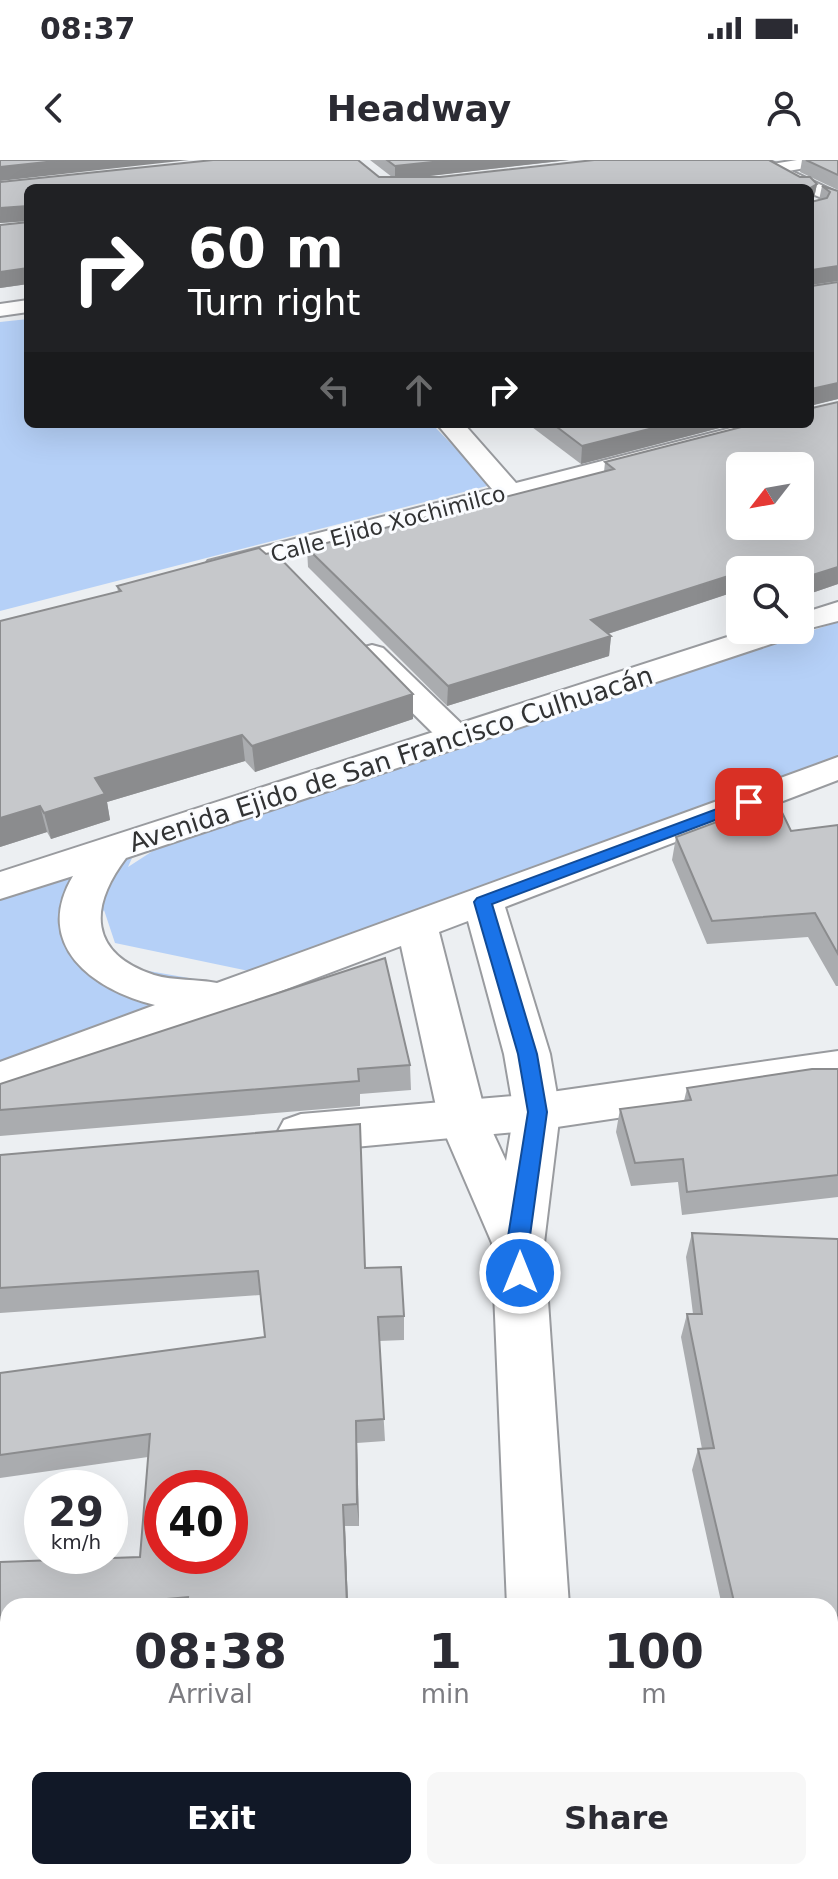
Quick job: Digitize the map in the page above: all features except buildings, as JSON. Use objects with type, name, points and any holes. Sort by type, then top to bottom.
[{"type":"street","points":[[754,160],[804,184]]},
{"type":"street","points":[[772,169],[831,160]]},
{"type":"street","points":[[735,167],[769,184]]},
{"type":"street","points":[[814,189],[838,200]]},
{"type":"street","points":[[814,207],[838,219]]},
{"type":"street","points":[[0,310],[24,307]]},
{"type":"street","points":[[454,428],[510,492]]},
{"type":"street","name":"Calle Ejido Xochimilco","points":[[196,573],[286,566],[510,492],[761,428]]},
{"type":"street","points":[[814,619],[838,611]]},
{"type":"street","points":[[350,633],[456,737]]},
{"type":"street","name":"Avenida Ejido de San Francisco Culhuacán","points":[[0,886],[738,644]]},
{"type":"street","points":[[0,1080],[838,768]]},
{"type":"street","points":[[111,851],[93,869],[82,889],[77,910],[80,931],[91,951],[106,968],[129,982],[157,991],[219,997]]},
{"type":"street","points":[[483,902],[527,1054],[537,1112],[518,1243],[538,1598]]},
{"type":"street","points":[[417,927],[463,1120],[518,1243]]},
{"type":"street","points":[[262,1137],[537,1112],[838,1068]]},
{"type":"shaded area","points":[[24,319],[24,428],[436,428],[491,485],[0,611],[0,322]]},
{"type":"shaded area","points":[[838,622],[838,767],[277,977],[115,943],[104,910],[80,959],[229,985],[0,1064],[0,894],[94,864],[132,858],[128,867],[165,843],[771,644],[814,644],[814,630]]},
{"type":"route","points":[[520,1273],[518,1243],[537,1112],[527,1054],[483,902],[749,802]]}]
